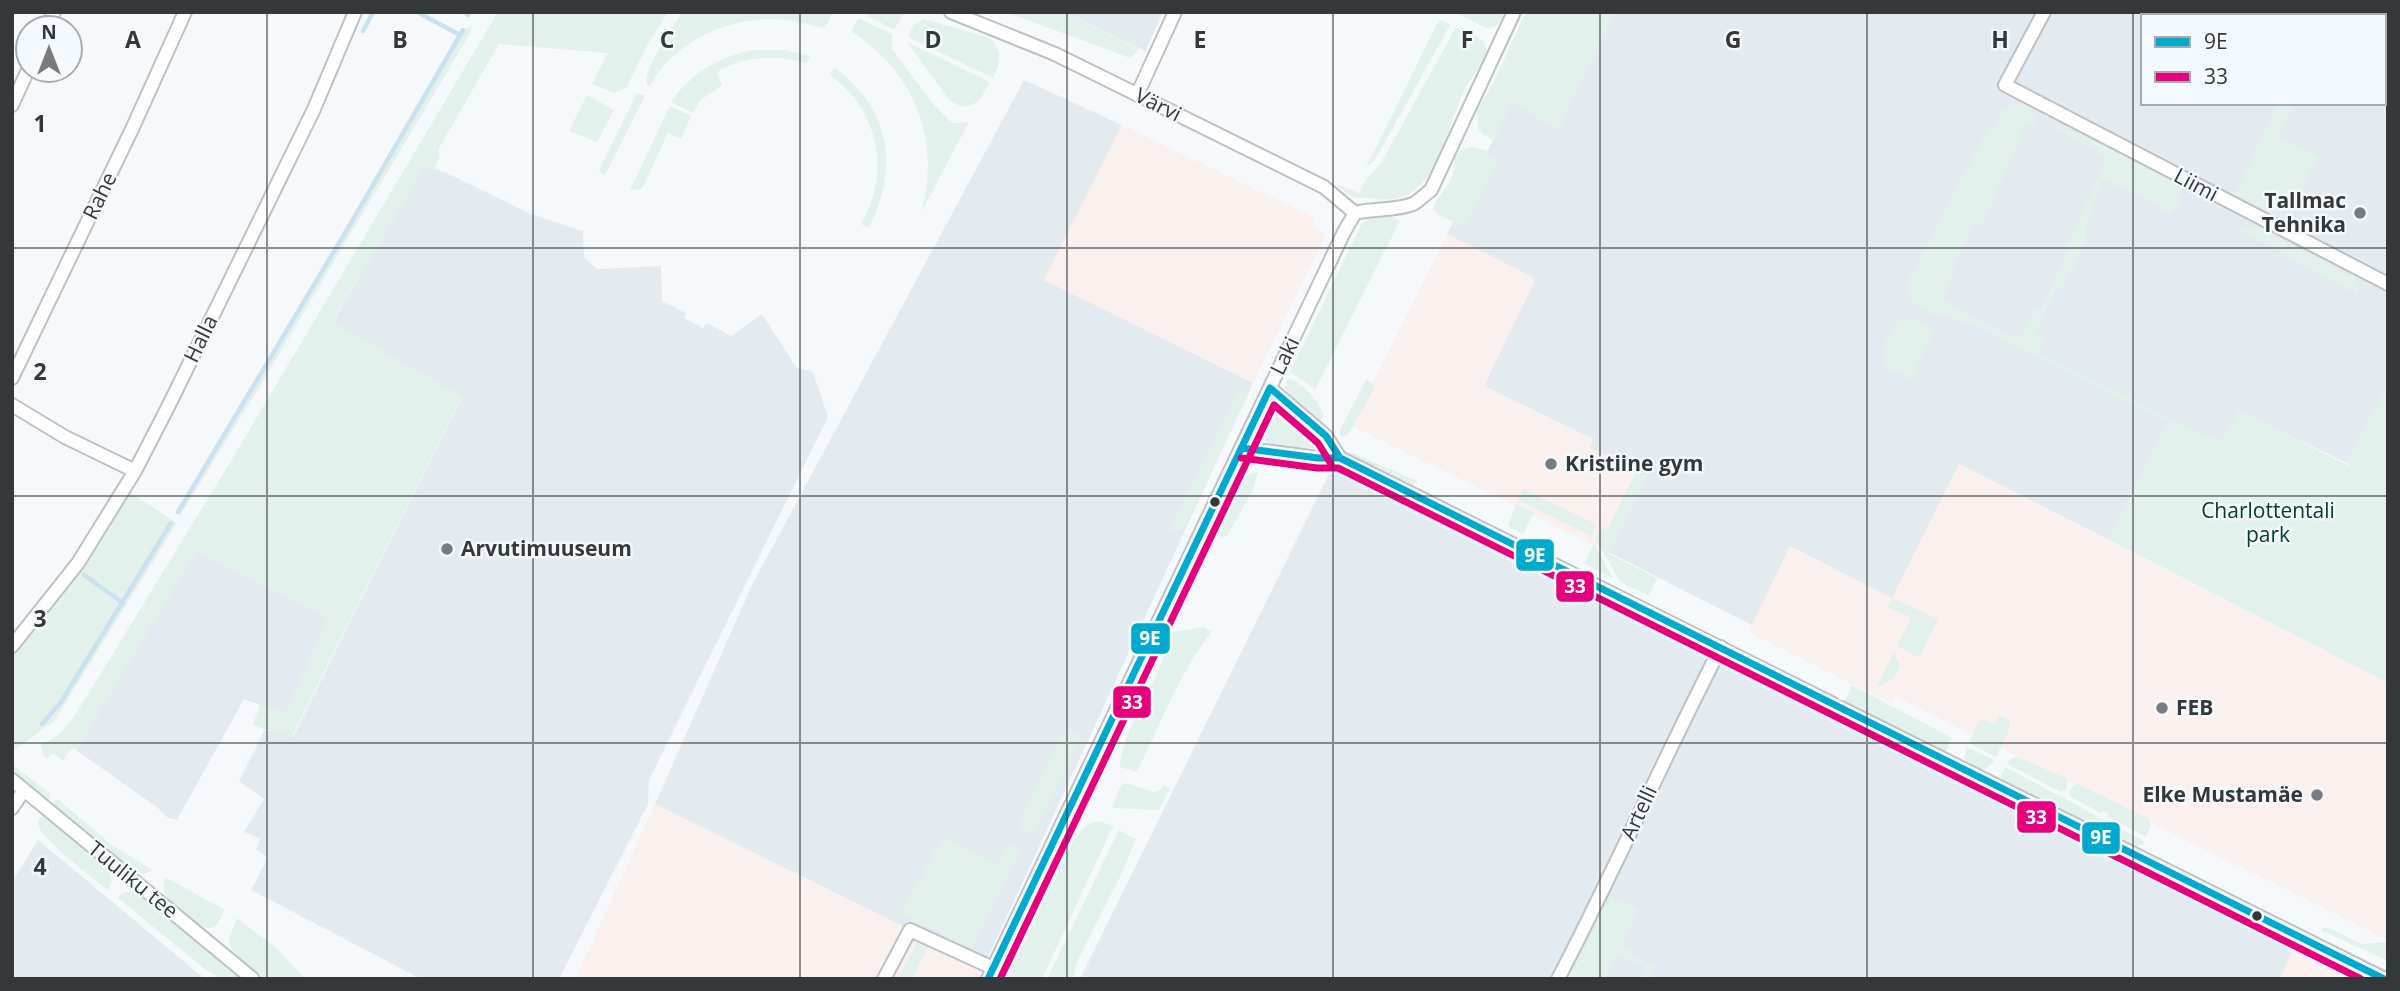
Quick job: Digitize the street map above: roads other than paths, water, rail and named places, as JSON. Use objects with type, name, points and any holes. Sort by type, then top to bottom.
[{"type":"street","name":"Rahe","points":[[12,378],[133,127],[185,12]]},
{"type":"street","name":"Halla","points":[[12,646],[78,563],[135,471],[314,109],[355,12]]},
{"type":"street","name":"Värvi","points":[[951,12],[1055,54],[1324,187],[1355,213]]},
{"type":"street","points":[[1137,94],[1175,12]]},
{"type":"street","points":[[1355,213],[1370,209],[1398,208],[1415,203],[1431,190],[1514,12]]},
{"type":"street","name":"Liimi","points":[[2044,12],[2005,85],[2388,284]]},
{"type":"street","points":[[12,105],[21,84]]},
{"type":"street","name":"Laki","points":[[990,973],[1355,213]]},
{"type":"street","points":[[1270,388],[1326,436],[1340,458]]},
{"type":"street","points":[[12,405],[65,437],[135,471]]},
{"type":"street","points":[[1242,448],[1318,458],[1340,458],[2385,979]]},
{"type":"street","name":"Artelli","points":[[1559,979],[1671,744],[1721,648]]},
{"type":"street","name":"Tuuliku tee","points":[[12,780],[253,979]]},
{"type":"street","points":[[12,808],[24,790]]},
{"type":"street","points":[[884,979],[909,930],[990,973]]},
{"type":"waterway","points":[[363,31],[373,12]]},
{"type":"waterway","points":[[417,12],[460,35]]},
{"type":"waterway","points":[[464,12],[468,15]]},
{"type":"waterway","points":[[178,512],[463,30]]},
{"type":"waterway","points":[[42,724],[61,702],[171,523]]},
{"type":"waterway","points":[[84,575],[123,603]]},
{"type":"place","name":"Tallmac Tehnika","points":[[2360,213]]},
{"type":"place","name":"Kristiine gym","points":[[1551,464]]},
{"type":"place","name":"Arvutimuuseum","points":[[447,549]]},
{"type":"place","name":"FEB","points":[[2162,708]]},
{"type":"place","name":"Elke Mustamäe","points":[[2317,795]]},
{"type":"park label","name":"Charlottentali park","points":[[2268,523]]}]
